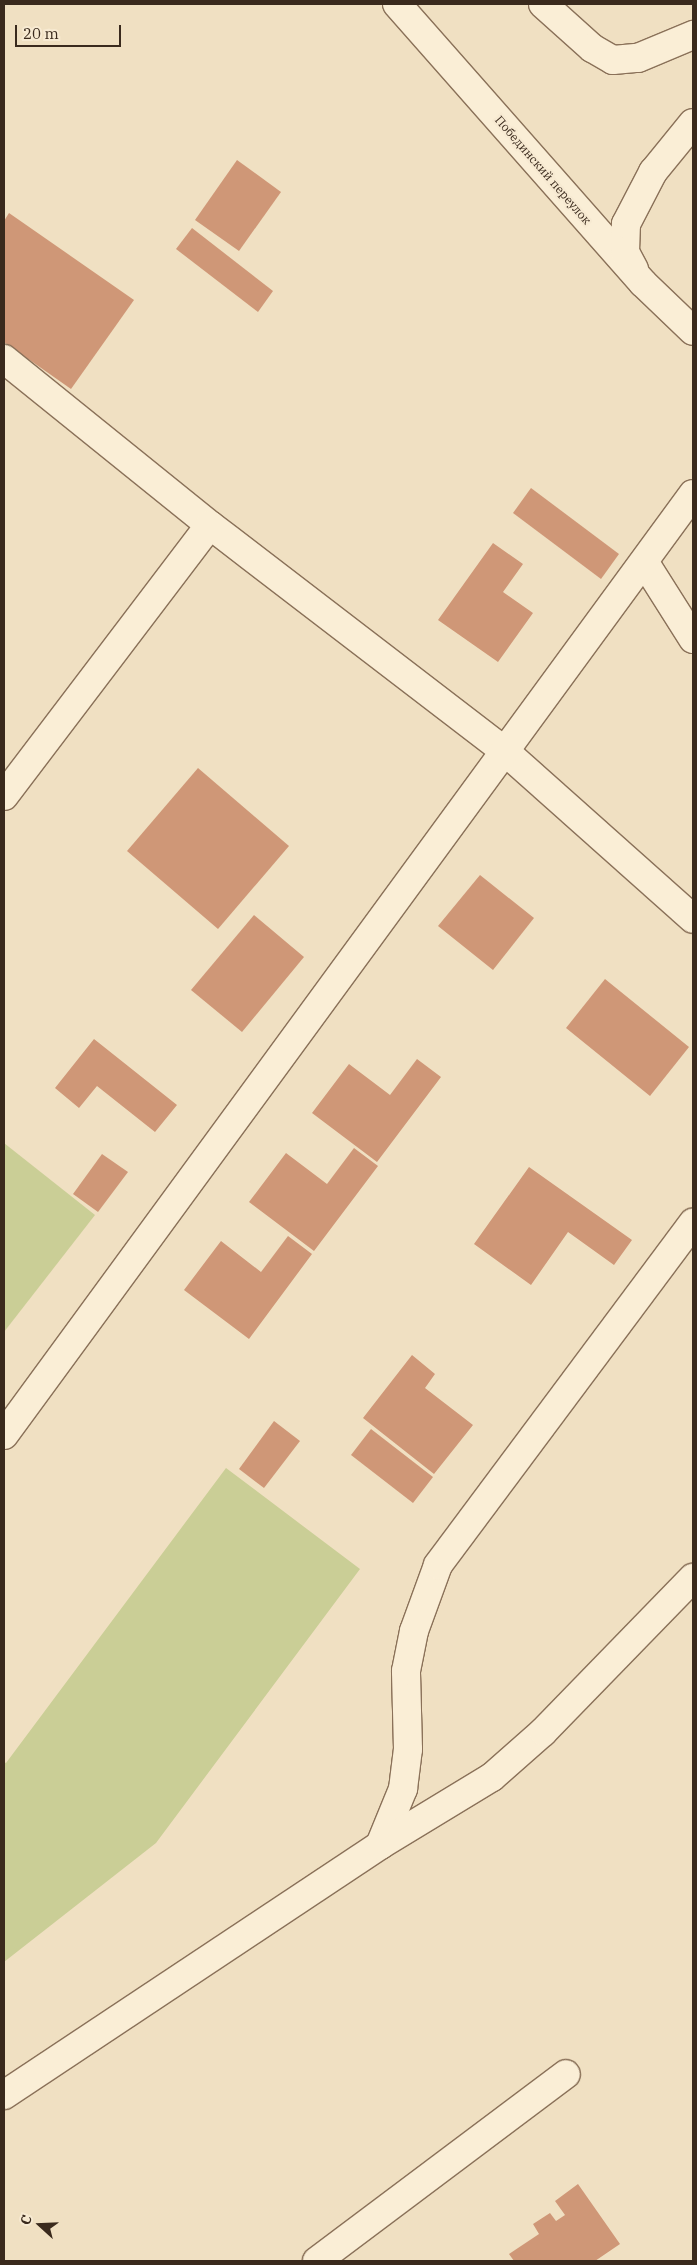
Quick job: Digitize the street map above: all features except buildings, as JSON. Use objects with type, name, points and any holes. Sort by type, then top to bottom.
[{"type":"street","name":"Побединский переулок","points":[[397,4],[643,283],[693,331]]},
{"type":"street","points":[[543,4],[592,48],[613,60],[638,58],[693,35]]},
{"type":"street","points":[[643,283],[625,252],[626,224],[653,172],[693,123]]},
{"type":"street","points":[[4,359],[210,525],[507,753],[693,919]]},
{"type":"street","points":[[4,1435],[507,753],[693,494]]},
{"type":"street","points":[[4,796],[210,525]]},
{"type":"street","points":[[645,563],[693,639]]},
{"type":"street","points":[[380,1846],[403,1789],[408,1749],[406,1671],[414,1631],[438,1565],[693,1223]]},
{"type":"street","points":[[4,2095],[380,1846],[492,1777],[543,1732],[693,1578]]},
{"type":"street","points":[[317,2261],[566,2074]]},
{"type":"green space","points":[[4,1143],[95,1215],[4,1332]]},
{"type":"green space","points":[[226,1468],[360,1569],[156,1843],[4,1962],[4,1762],[6,1763]]}]
